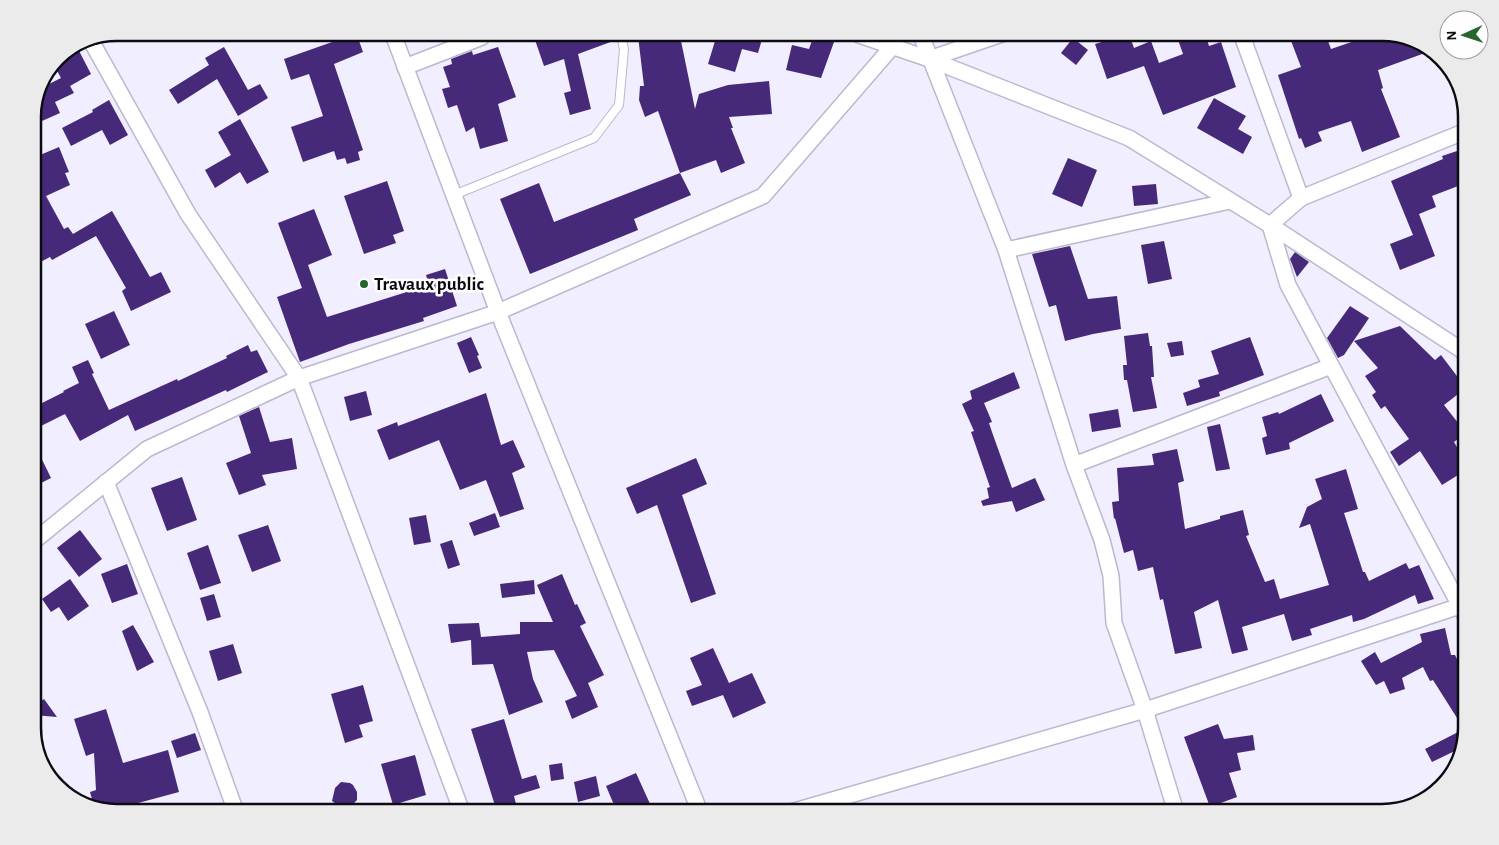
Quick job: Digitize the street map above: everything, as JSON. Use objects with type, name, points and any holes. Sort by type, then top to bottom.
[{"type":"street","points":[[395,41],[498,312],[697,804]]},
{"type":"street","points":[[405,67],[472,41]]},
{"type":"street","points":[[876,41],[929,59],[1128,138],[1270,225],[1458,349]]},
{"type":"street","points":[[923,41],[1006,250],[1074,465],[1102,540],[1111,576],[1114,623],[1145,710],[1174,804]]},
{"type":"street","points":[[929,59],[982,41]]},
{"type":"street","points":[[1244,41],[1301,198]]},
{"type":"street","points":[[93,45],[188,214],[299,378],[459,804]]},
{"type":"street","points":[[41,535],[147,449],[299,378],[498,312],[763,196],[892,47]]},
{"type":"street","points":[[1270,225],[1301,198],[1458,134]]},
{"type":"street","points":[[1006,250],[1230,200]]},
{"type":"street","points":[[1270,225],[1288,285],[1458,598]]},
{"type":"street","points":[[1074,465],[1331,366]]},
{"type":"street","points":[[106,482],[200,712],[233,804]]},
{"type":"street","points":[[819,804],[1145,710],[1458,611]]},
{"type":"lane","points":[[454,195],[594,138],[620,106],[624,49],[622,41]]},
{"type":"building","points":[[335,41],[359,41],[363,52],[334,64],[363,150],[358,152],[360,160],[347,164],[345,158],[337,160],[334,151],[303,162],[291,127],[323,116],[309,74],[291,80],[284,59]]},
{"type":"building","points":[[535,41],[613,41],[578,54],[591,109],[570,115],[564,93],[571,91],[564,59],[544,66]]},
{"type":"building","points":[[639,41],[681,41],[695,109],[699,94],[728,85],[769,81],[772,114],[729,117],[733,128],[731,128],[745,163],[721,173],[716,160],[680,173],[658,111],[645,117],[639,100],[640,86],[644,86]]},
{"type":"building","points":[[715,41],[762,41],[758,53],[742,49],[735,72],[708,64]]},
{"type":"building","points":[[812,41],[834,42],[821,78],[786,70],[792,45],[809,49]]},
{"type":"building","points":[[1071,41],[1077,41],[1088,50],[1076,65],[1061,53]]},
{"type":"building","points":[[1105,41],[1132,41],[1134,48],[1151,41],[1159,63],[1183,54],[1178,41],[1207,41],[1209,46],[1221,42],[1236,87],[1163,115],[1144,66],[1107,79],[1095,44]]},
{"type":"building","points":[[1291,41],[1328,41],[1331,49],[1354,41],[1382,41],[1411,47],[1423,54],[1378,70],[1383,88],[1381,89],[1400,137],[1362,152],[1351,121],[1318,132],[1322,141],[1305,148],[1301,138],[1299,139],[1278,75],[1301,67]]},
{"type":"building","points":[[224,47],[248,90],[260,84],[268,98],[238,116],[217,79],[178,104],[169,90],[209,65],[205,58]]},
{"type":"building","points":[[498,47],[516,97],[498,104],[508,141],[480,149],[474,127],[466,132],[457,105],[448,108],[442,89],[450,87],[443,67],[452,64],[451,59],[472,51],[473,55]]},
{"type":"building","points":[[79,51],[91,74],[70,86],[74,93],[55,102],[60,113],[41,121],[44,98],[49,84],[61,78],[57,71]]},
{"type":"building","points":[[1214,98],[1246,116],[1238,129],[1252,137],[1243,154],[1197,128]]},
{"type":"building","points":[[109,100],[128,135],[110,145],[102,130],[71,146],[62,128],[93,112],[92,110]]},
{"type":"building","points":[[240,119],[269,172],[247,184],[240,172],[215,188],[205,170],[231,155],[218,132]]},
{"type":"building","points":[[59,147],[69,172],[65,173],[70,185],[46,196],[64,229],[68,227],[73,234],[112,211],[150,277],[161,272],[171,292],[131,311],[122,291],[126,288],[96,236],[52,260],[50,257],[41,262],[41,155]]},
{"type":"building","points":[[1457,151],[1458,186],[1432,196],[1436,207],[1419,214],[1435,256],[1400,270],[1390,244],[1413,235],[1391,181],[1443,159],[1442,156]]},
{"type":"building","points":[[1068,158],[1097,170],[1082,207],[1052,194]]},
{"type":"building","points":[[680,173],[691,195],[634,219],[638,230],[530,274],[500,199],[539,183],[554,222]]},
{"type":"building","points":[[387,181],[404,231],[393,235],[396,243],[364,254],[344,196]]},
{"type":"building","points":[[1156,184],[1158,204],[1134,206],[1132,186]]},
{"type":"building","points":[[314,209],[332,255],[308,265],[327,317],[429,285],[426,275],[445,269],[457,306],[423,318],[424,321],[349,344],[300,362],[277,297],[302,288],[278,223]]},
{"type":"building","points":[[1164,241],[1172,279],[1148,284],[1141,245]]},
{"type":"building","points":[[1070,246],[1088,299],[1117,296],[1121,329],[1065,341],[1056,305],[1049,307],[1032,254]]},
{"type":"building","points":[[1295,252],[1309,262],[1297,277],[1290,259]]},
{"type":"building","points":[[1350,306],[1369,318],[1344,355],[1338,358],[1327,338]]},
{"type":"building","points":[[114,311],[130,345],[101,359],[85,324]]},
{"type":"building","points":[[1400,326],[1435,360],[1441,355],[1458,377],[1458,394],[1444,405],[1458,423],[1458,439],[1454,442],[1458,449],[1458,475],[1442,485],[1420,451],[1399,466],[1390,452],[1409,439],[1385,406],[1381,409],[1372,395],[1376,392],[1365,376],[1378,368],[1354,341]]},
{"type":"building","points":[[1148,333],[1150,346],[1152,346],[1154,377],[1151,377],[1157,408],[1133,412],[1127,380],[1124,380],[1123,365],[1127,365],[1124,336]]},
{"type":"building","points":[[471,337],[479,355],[477,356],[482,368],[469,373],[457,343]]},
{"type":"building","points":[[1250,337],[1264,375],[1219,392],[1220,396],[1187,406],[1183,393],[1200,387],[1198,380],[1219,374],[1211,351]]},
{"type":"building","points":[[1182,341],[1184,355],[1171,357],[1167,343]]},
{"type":"building","points":[[248,345],[251,352],[257,350],[268,372],[227,392],[226,390],[135,431],[128,415],[80,441],[65,414],[41,426],[41,404],[79,383],[72,367],[88,360],[94,373],[92,374],[109,410],[177,379],[178,381],[227,358],[226,356]]},
{"type":"building","points":[[1014,372],[1020,388],[984,403],[992,422],[989,423],[1012,488],[1035,478],[1045,500],[1016,512],[1012,501],[983,506],[981,501],[989,498],[987,488],[990,487],[971,432],[974,431],[962,404],[972,399],[970,391]]},
{"type":"building","points":[[366,391],[372,415],[350,421],[344,397]]},
{"type":"building","points":[[486,393],[501,445],[513,440],[525,467],[512,473],[524,509],[500,517],[486,480],[460,490],[439,440],[389,460],[377,430],[397,422],[398,426]]},
{"type":"building","points":[[1321,394],[1334,421],[1289,443],[1290,449],[1266,455],[1262,438],[1267,436],[1262,417],[1278,412],[1279,414]]},
{"type":"building","points":[[259,407],[270,442],[292,438],[297,469],[262,475],[266,485],[239,495],[226,463],[251,453],[239,416]]},
{"type":"building","points":[[1118,409],[1121,427],[1092,432],[1089,414]]},
{"type":"building","points":[[1220,424],[1230,469],[1216,471],[1207,427]]},
{"type":"building","points":[[1177,449],[1184,481],[1178,483],[1185,529],[1243,510],[1249,535],[1246,536],[1265,582],[1274,579],[1280,599],[1329,585],[1310,524],[1299,528],[1307,507],[1322,499],[1315,479],[1346,469],[1358,509],[1344,513],[1363,572],[1365,572],[1369,581],[1406,563],[1409,569],[1419,565],[1434,599],[1418,604],[1415,595],[1364,619],[1353,622],[1352,615],[1310,629],[1312,635],[1292,641],[1284,614],[1242,627],[1248,650],[1232,654],[1218,600],[1194,612],[1202,648],[1175,654],[1163,599],[1160,600],[1153,567],[1138,571],[1133,550],[1124,553],[1114,519],[1112,502],[1119,501],[1117,468],[1154,465],[1152,454]]},
{"type":"building","points":[[41,457],[51,478],[41,483]]},
{"type":"building","points":[[696,458],[707,484],[682,495],[716,594],[691,603],[657,505],[637,514],[626,488]]},
{"type":"building","points":[[182,477],[197,520],[167,531],[151,488]]},
{"type":"building","points":[[495,513],[500,527],[474,536],[469,523]]},
{"type":"building","points":[[426,515],[431,542],[414,545],[409,518]]},
{"type":"building","points":[[268,525],[281,561],[252,572],[238,535]]},
{"type":"building","points":[[80,530],[102,559],[79,577],[57,548]]},
{"type":"building","points":[[452,540],[460,565],[448,569],[440,544]]},
{"type":"building","points":[[208,545],[221,583],[200,590],[187,553]]},
{"type":"building","points":[[127,564],[138,594],[112,603],[101,574]]},
{"type":"building","points":[[562,574],[575,605],[577,604],[586,623],[580,626],[604,675],[588,683],[598,707],[572,719],[565,701],[577,696],[554,650],[527,652],[533,679],[543,702],[509,715],[493,664],[472,665],[471,640],[451,643],[448,624],[479,623],[481,637],[520,634],[520,622],[553,622],[537,585]]},
{"type":"building","points":[[70,579],[89,606],[68,621],[59,607],[51,612],[42,599]]},
{"type":"building","points":[[534,580],[535,594],[502,598],[500,584]]},
{"type":"building","points":[[214,594],[221,617],[207,621],[200,598]]},
{"type":"building","points":[[133,625],[154,662],[137,671],[122,631]]},
{"type":"building","points":[[1445,628],[1451,655],[1455,655],[1458,661],[1458,720],[1433,680],[1430,681],[1423,667],[1402,678],[1405,689],[1390,694],[1384,681],[1376,685],[1361,661],[1375,652],[1381,663],[1422,642],[1420,634]]},
{"type":"building","points":[[233,644],[242,673],[218,681],[209,651]]},
{"type":"building","points":[[713,648],[729,683],[752,673],[766,703],[733,718],[723,695],[692,706],[686,691],[702,685],[690,658]]},
{"type":"building","points":[[363,685],[373,721],[359,725],[363,737],[345,743],[331,694]]},
{"type":"building","points":[[44,699],[57,717],[41,716],[41,701]]},
{"type":"building","points":[[106,709],[123,763],[168,750],[179,792],[134,804],[108,803],[92,799],[90,792],[96,790],[94,753],[86,756],[74,719]]},
{"type":"building","points":[[504,719],[522,779],[536,775],[540,788],[514,796],[516,804],[494,804],[471,729]]},
{"type":"building","points":[[1218,724],[1224,739],[1253,735],[1255,750],[1237,753],[1241,770],[1229,773],[1237,797],[1218,804],[1209,804],[1184,737]]},
{"type":"building","points":[[1458,732],[1454,752],[1432,762],[1425,749]]},
{"type":"building","points":[[195,733],[201,750],[177,758],[171,741]]},
{"type":"building","points":[[415,755],[426,795],[393,804],[381,764]]},
{"type":"building","points":[[562,763],[564,779],[551,781],[549,765]]},
{"type":"building","points":[[636,773],[650,804],[614,804],[606,786]]},
{"type":"building","points":[[596,776],[600,796],[578,802],[574,782]]},
{"type":"building","points":[[341,782],[350,783],[357,792],[357,800],[352,804],[336,804],[332,801],[335,788]]},
{"type":"place","name":"Travaux public","points":[[364,284]]}]
